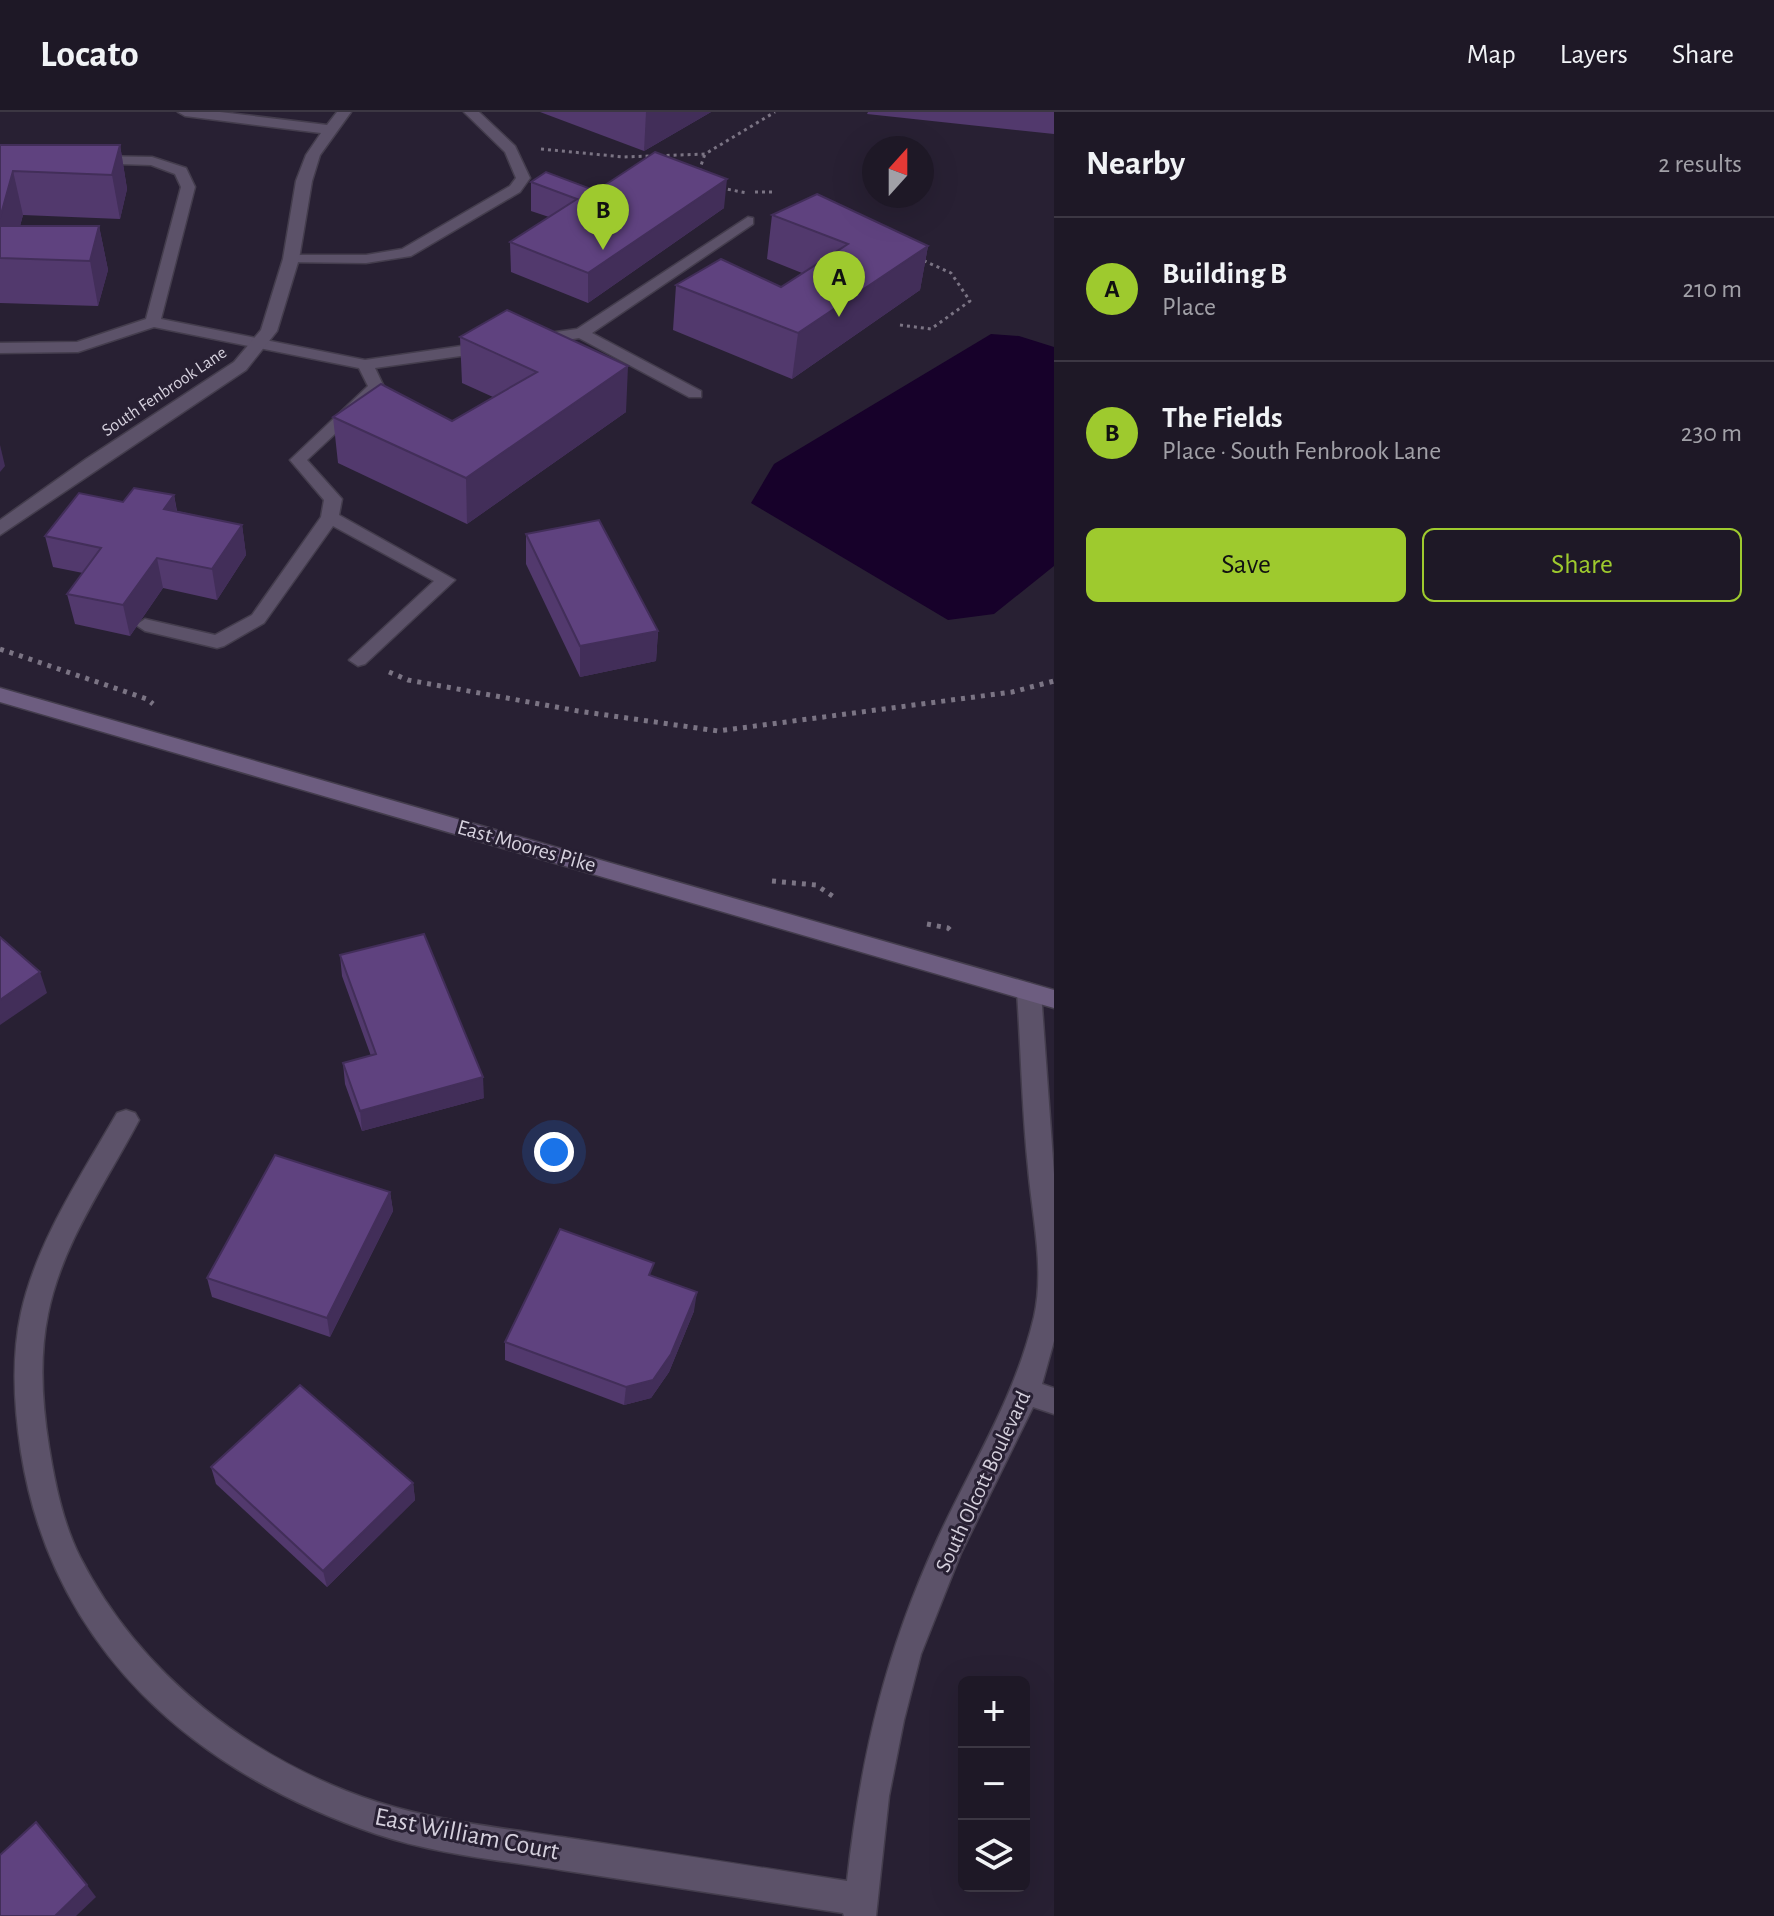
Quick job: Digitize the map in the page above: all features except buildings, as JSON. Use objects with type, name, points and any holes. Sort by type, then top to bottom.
[{"type":"main road","name":"East Moores Pike","points":[[0,695],[1042,995]]},
{"type":"street","points":[[185,112],[329,130]]},
{"type":"street","name":"South Fenbrook Lane","points":[[0,529],[92,463],[240,366],[257,346],[269,331],[291,259],[304,181],[313,155],[344,112]]},
{"type":"street","name":"South Olcott Boulevard","points":[[860,1908],[873,1796],[888,1720],[906,1654],[949,1547],[1026,1392],[1048,1314],[1051,1257],[1040,1164],[1042,995]]},
{"type":"street","name":"East William Court","points":[[126,1120],[66,1226],[38,1301],[30,1351],[29,1406],[34,1468],[54,1534],[90,1606],[135,1668],[184,1717],[252,1762],[319,1796],[379,1818],[455,1836],[860,1908]]},
{"type":"street","points":[[1026,1392],[1054,1401]]},
{"type":"lane","points":[[291,259],[366,259],[406,253],[515,189],[523,178],[522,164],[515,153],[471,112]]},
{"type":"lane","points":[[74,159],[152,161],[181,171],[185,179],[188,187],[153,322]]},
{"type":"lane","points":[[0,348],[78,347],[153,322],[257,346],[365,365],[581,333],[748,221]]},
{"type":"lane","points":[[581,333],[695,394]]},
{"type":"lane","points":[[145,625],[217,642],[258,619],[330,517],[333,499],[298,460],[376,387],[365,365]]},
{"type":"lane","points":[[330,517],[446,580],[358,660]]},
{"type":"path","points":[[515,153],[551,148],[624,157],[705,154],[775,112]]},
{"type":"path","points":[[703,177],[698,169],[705,154]]},
{"type":"path","points":[[709,185],[746,192],[767,220],[748,221]]},
{"type":"path","points":[[900,325],[931,329],[970,301],[958,277],[941,265],[916,258]]},
{"type":"path","points":[[358,660],[408,680],[578,711],[718,731],[966,699],[1054,681]]},
{"type":"shaded area","points":[[991,334],[1019,336],[1054,347],[1054,566],[994,614],[948,620],[751,503],[774,464]]},
{"type":"place","name":"The Fields","points":[[603,250]]},
{"type":"place","name":"Building B","points":[[839,317]]}]
